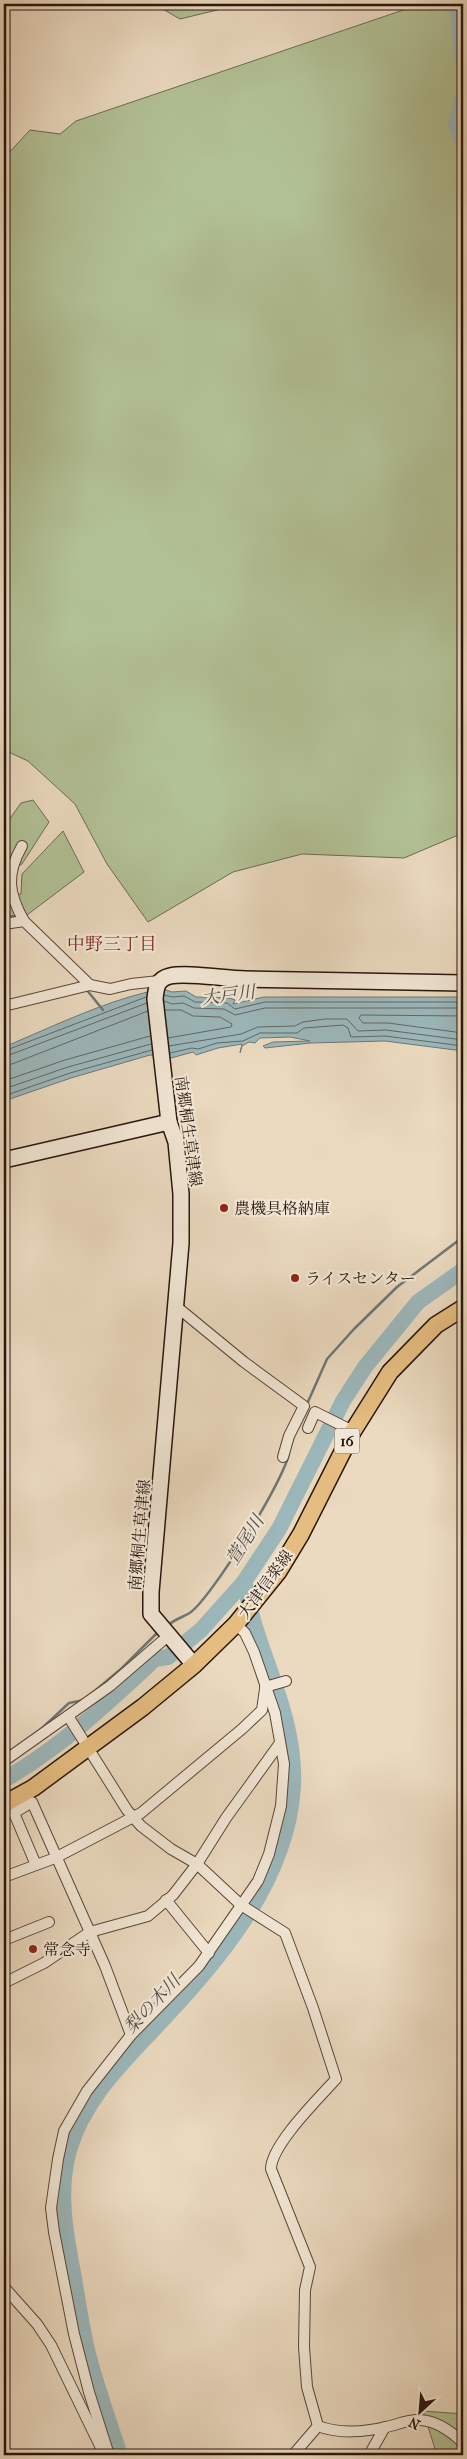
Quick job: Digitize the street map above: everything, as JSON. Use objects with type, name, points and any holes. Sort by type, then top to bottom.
[{"type":"main road","points":[[157,985],[169,976],[463,983]]},
{"type":"main road","name":"南郷桐生草津線","points":[[157,985],[155,999],[163,1076],[169,1122],[176,1142],[181,1194],[181,1243],[177,1307],[150,1592],[151,1614],[192,1663]]},
{"type":"main road","points":[[4,1160],[169,1122]]},
{"type":"main road","name":"大津信楽線","points":[[15,1803],[87,1744],[192,1663],[240,1619],[278,1572],[301,1534],[349,1429],[390,1372],[436,1324],[463,1308]]},
{"type":"street","points":[[22,846],[13,862],[10,884],[12,895],[24,921],[85,986]]},
{"type":"street","points":[[4,924],[24,921]]},
{"type":"street","points":[[4,1006],[85,986],[110,989],[131,984],[157,985]]},
{"type":"street","points":[[177,1307],[304,1406],[289,1436],[283,1457]]},
{"type":"street","points":[[308,1428],[315,1412],[349,1429]]},
{"type":"street","points":[[109,2455],[74,2334],[51,2208],[64,2131],[91,2085],[129,2039],[200,1966],[243,1906],[258,1881],[276,1830],[283,1791],[284,1764],[275,1712],[240,1619]]},
{"type":"street","points":[[4,1761],[110,1686],[169,1637]]},
{"type":"street","points":[[266,1687],[286,1680]]},
{"type":"street","points":[[4,1877],[55,1858],[133,1817],[242,1730],[262,1710],[266,1687]]},
{"type":"street","points":[[68,1716],[133,1817],[171,1849],[196,1864],[243,1906],[285,1934],[313,2008],[336,2079],[280,2144],[271,2161],[273,2178],[310,2267],[305,2290],[304,2347],[308,2387],[318,2426]]},
{"type":"street","points":[[4,1983],[44,1963],[90,1932],[148,1916],[166,1900],[196,1864],[280,1743]]},
{"type":"street","points":[[36,1865],[14,1813],[15,1803],[32,1802],[55,1858],[90,1932],[129,2039]]},
{"type":"street","points":[[166,1900],[209,1953]]},
{"type":"street","points":[[4,1940],[49,1922]]},
{"type":"street","points":[[4,2287],[37,2324],[51,2346],[104,2455]]},
{"type":"street","points":[[69,2381],[85,2377]]},
{"type":"street","points":[[318,2426],[330,2431],[385,2427],[420,2420],[436,2424],[455,2435],[463,2443]]},
{"type":"street","points":[[293,2455],[318,2426]]},
{"type":"street","points":[[369,2455],[385,2427]]},
{"type":"green space","points":[[154,4],[242,4],[180,19]]},
{"type":"green space","points":[[421,4],[463,4],[463,833],[404,858],[302,854],[233,872],[148,922],[107,864],[75,804],[28,761],[4,750],[4,158],[30,130],[60,134],[76,121]]},
{"type":"green space","points":[[33,800],[49,822],[22,864],[4,874],[4,827],[21,803]]},
{"type":"green space","points":[[63,831],[84,872],[27,915],[4,916],[4,895],[21,894],[22,874]]},
{"type":"green space","points":[[423,2411],[463,2414],[463,2455],[437,2455]]},
{"type":"water","points":[[163,989],[172,992],[186,991],[196,997],[230,998],[235,1000],[233,1004],[264,997],[463,997],[463,1051],[385,1041],[310,1043],[265,1048],[263,1046],[273,1042],[310,1041],[290,1037],[260,1038],[255,1043],[249,1042],[242,1046],[240,1053],[242,1044],[218,1048],[196,1055],[193,1052],[171,1058],[150,1055],[71,1078],[4,1101],[4,1047],[103,1006]]},
{"type":"waterway","points":[[457,4],[463,61]]},
{"type":"waterway","points":[[463,96],[456,124],[463,141]]},
{"type":"waterway","points":[[4,916],[14,917]]},
{"type":"waterway","points":[[86,989],[103,1010]]},
{"type":"waterway","points":[[307,1404],[327,1359],[354,1329],[397,1287],[463,1237]]},
{"type":"waterway","name":"萱尾川","points":[[4,1780],[45,1754],[64,1739],[155,1659],[168,1657],[201,1630],[244,1582],[279,1529],[343,1401],[365,1367],[418,1302],[463,1270]]},
{"type":"waterway","points":[[168,1625],[191,1612],[215,1584],[262,1510],[285,1467],[289,1453]]},
{"type":"waterway","name":"梨の木川","points":[[120,2455],[103,2405],[82,2326],[64,2214],[65,2166],[69,2150],[84,2115],[104,2084],[178,2003],[224,1948],[245,1919],[263,1888],[278,1856],[288,1822],[293,1787],[291,1745],[281,1704],[254,1624],[244,1582]]},
{"type":"waterway","points":[[90,1695],[122,1668],[159,1631]]},
{"type":"waterway","points":[[40,1730],[69,1703],[84,1700]]},
{"type":"waterway","points":[[4,1755],[11,1750]]},
{"type":"place","name":"農機具格納庫","points":[[224,1208]]},
{"type":"place","name":"ライスセンター","points":[[295,1278]]},
{"type":"place","name":"常念寺","points":[[33,1949]]},
{"type":"district","name":"中野三丁目","points":[[112,944]]},
{"type":"water label","name":"大戸川","points":[[228,995]]}]
